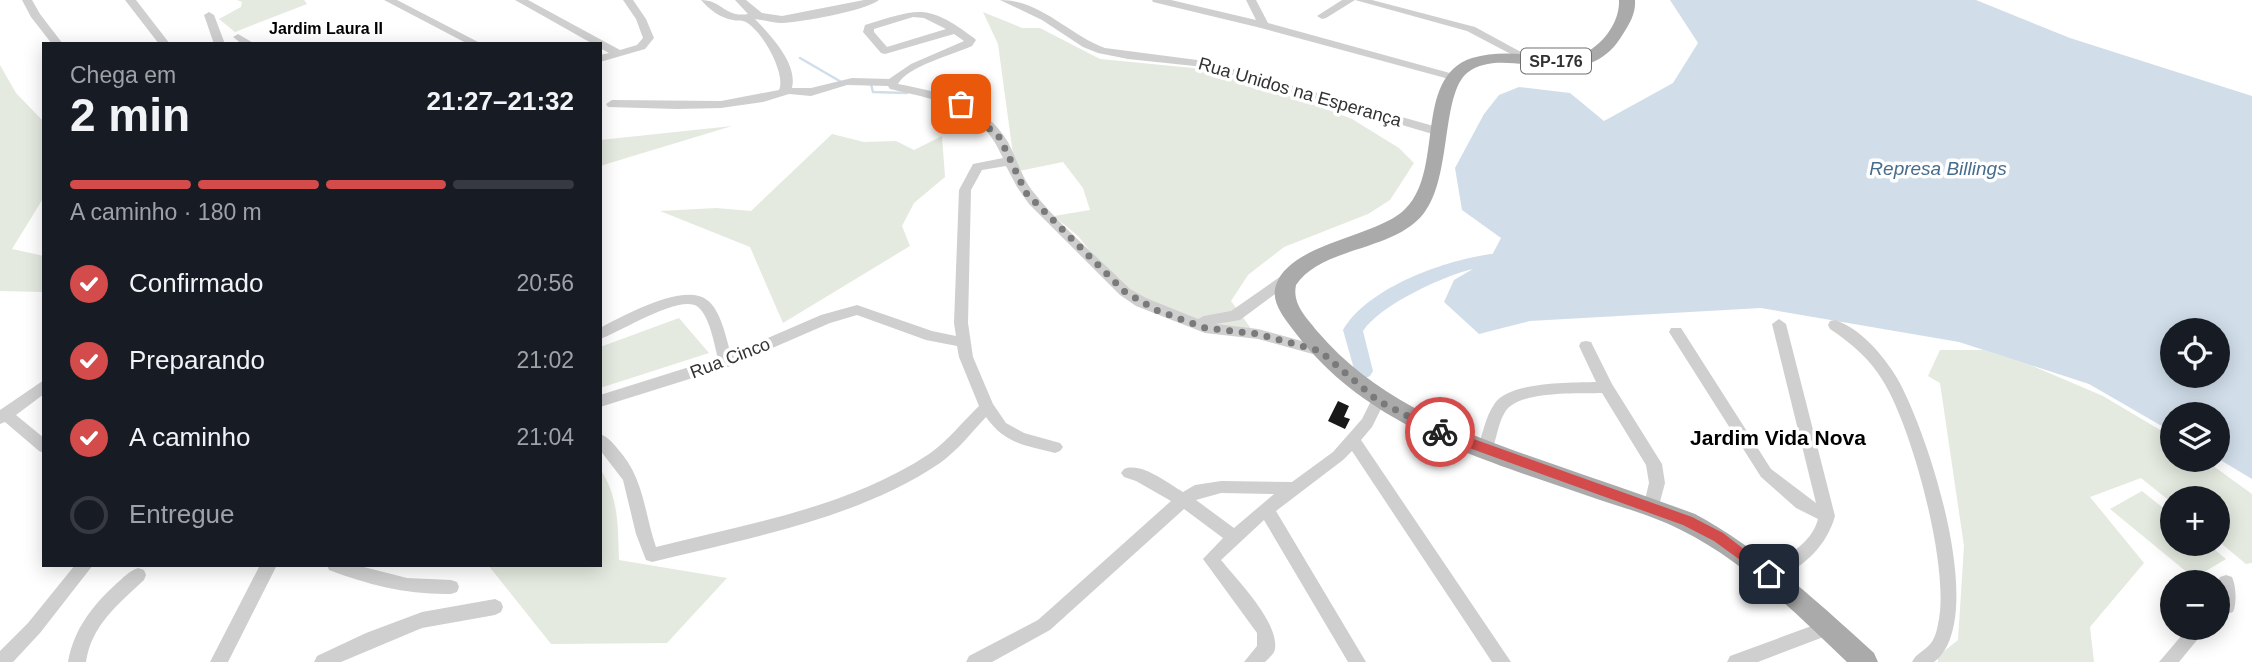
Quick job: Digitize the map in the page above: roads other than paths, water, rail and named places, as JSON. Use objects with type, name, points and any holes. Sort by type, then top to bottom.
[{"type":"main road","name":"SP-176","points":[[1453,77],[1463,68],[1483,61],[1571,61],[1599,54],[1626,15],[1627,0]]},
{"type":"main road","points":[[1453,77],[1440,132],[1437,164],[1419,208],[1381,235],[1312,260],[1290,276],[1285,299],[1289,309],[1320,351],[1378,401],[1416,422],[1485,450],[1687,521],[1719,537],[1769,574],[1865,662]]},
{"type":"street","points":[[130,0],[163,42]]},
{"type":"street","points":[[389,0],[473,42]]},
{"type":"street","points":[[520,0],[586,42]]},
{"type":"street","points":[[610,57],[641,47],[649,35],[628,0]]},
{"type":"street","points":[[706,0],[728,17],[772,19],[792,19],[874,0]]},
{"type":"street","points":[[740,0],[783,64],[788,81],[786,91]]},
{"type":"street","points":[[822,0],[828,12]]},
{"type":"street","name":"Rua Unidos na Esperança","points":[[1006,0],[1046,18],[1086,45],[1104,51],[1151,60],[1185,60],[1205,64],[1440,132]]},
{"type":"street","points":[[1251,0],[1264,25]]},
{"type":"street","points":[[1322,16],[1350,0]]},
{"type":"street","points":[[1360,0],[1471,29],[1528,60]]},
{"type":"street","points":[[31,1],[57,42]]},
{"type":"street","points":[[1163,1],[1264,25],[1453,77]]},
{"type":"street","points":[[892,83],[907,70],[968,44],[968,38],[954,30],[917,14],[869,27],[868,32],[885,51],[954,30]]},
{"type":"street","points":[[209,15],[219,42]]},
{"type":"street","points":[[238,37],[247,42]]},
{"type":"street","points":[[641,47],[646,60]]},
{"type":"street","points":[[612,104],[711,104],[763,99],[786,91],[804,94],[843,83],[892,83]]},
{"type":"street","points":[[892,83],[894,87],[927,92],[961,104],[994,132],[1018,180],[1033,201],[1125,292],[1156,310],[1205,328],[1258,334],[1320,351]]},
{"type":"street","points":[[1009,161],[977,167],[965,191],[962,342],[974,380],[987,407],[1001,427],[1013,434],[1055,447]]},
{"type":"street","points":[[1189,322],[1218,321],[1235,316],[1290,276]]},
{"type":"street","points":[[602,333],[645,312],[691,299],[703,303],[726,362]]},
{"type":"street","name":"Rua Cinco","points":[[602,400],[726,362],[826,318],[857,310],[931,336],[962,342]]},
{"type":"street","points":[[1769,574],[1798,558],[1815,544],[1825,529],[1827,516],[1779,324]]},
{"type":"street","points":[[1836,325],[1872,354],[1892,383],[1909,418],[1938,509],[1944,541],[1948,618],[1942,642],[1936,651],[1922,662]]},
{"type":"street","points":[[1676,332],[1766,473],[1802,503],[1827,516]]},
{"type":"street","points":[[1586,346],[1606,387],[1654,464],[1657,483],[1651,508]]},
{"type":"street","points":[[42,387],[3,416],[42,445]]},
{"type":"street","points":[[1485,450],[1499,410],[1510,398],[1534,393],[1606,387]]},
{"type":"street","points":[[1253,662],[1266,649],[1265,632],[1212,559],[1266,509],[1322,470],[1353,440],[1378,401]]},
{"type":"street","points":[[602,442],[625,468],[632,483],[646,544],[652,555],[757,529],[851,501],[898,480],[937,457],[987,407]]},
{"type":"street","points":[[1353,440],[1377,480],[1502,662]]},
{"type":"street","points":[[1129,473],[1139,475],[1185,501],[1235,538]]},
{"type":"street","points":[[975,662],[1044,625],[1168,512],[1195,492],[1205,488],[1294,488]]},
{"type":"street","points":[[1266,509],[1357,662]]},
{"type":"street","points":[[4,654],[83,567]]},
{"type":"street","points":[[219,662],[255,587],[268,567]]},
{"type":"street","points":[[340,567],[372,579],[420,589],[451,587]]},
{"type":"street","points":[[77,662],[81,641],[88,627],[138,575]]},
{"type":"street","points":[[323,662],[422,620],[495,607]]},
{"type":"street","points":[[1736,662],[1828,628]]},
{"type":"street","points":[[2168,662],[2188,640]]},
{"type":"water","name":"Represa Billings","points":[[1670,0],[1976,0],[2070,38],[2252,96],[2252,479],[2230,466],[2230,402],[2160,402],[2160,425],[2089,384],[1959,342],[1761,308],[1530,321],[1479,334],[1444,302],[1454,280],[1490,259],[1501,238],[1462,210],[1455,168],[1484,114],[1499,95],[1519,87],[1570,93],[1604,121],[1673,83],[1698,43]]},
{"type":"waterway","points":[[800,58],[843,83]]},
{"type":"waterway","points":[[868,84],[871,84],[873,92],[907,93]]},
{"type":"waterway","points":[[961,109],[978,128]]},
{"type":"waterway","points":[[1363,371],[1353,330],[1370,311],[1419,283],[1451,269],[1482,261],[1516,258]]},
{"type":"district","name":"Jardim Laura II","points":[[326,28]]},
{"type":"district","name":"Jardim Vida Nova","points":[[1778,437]]}]
